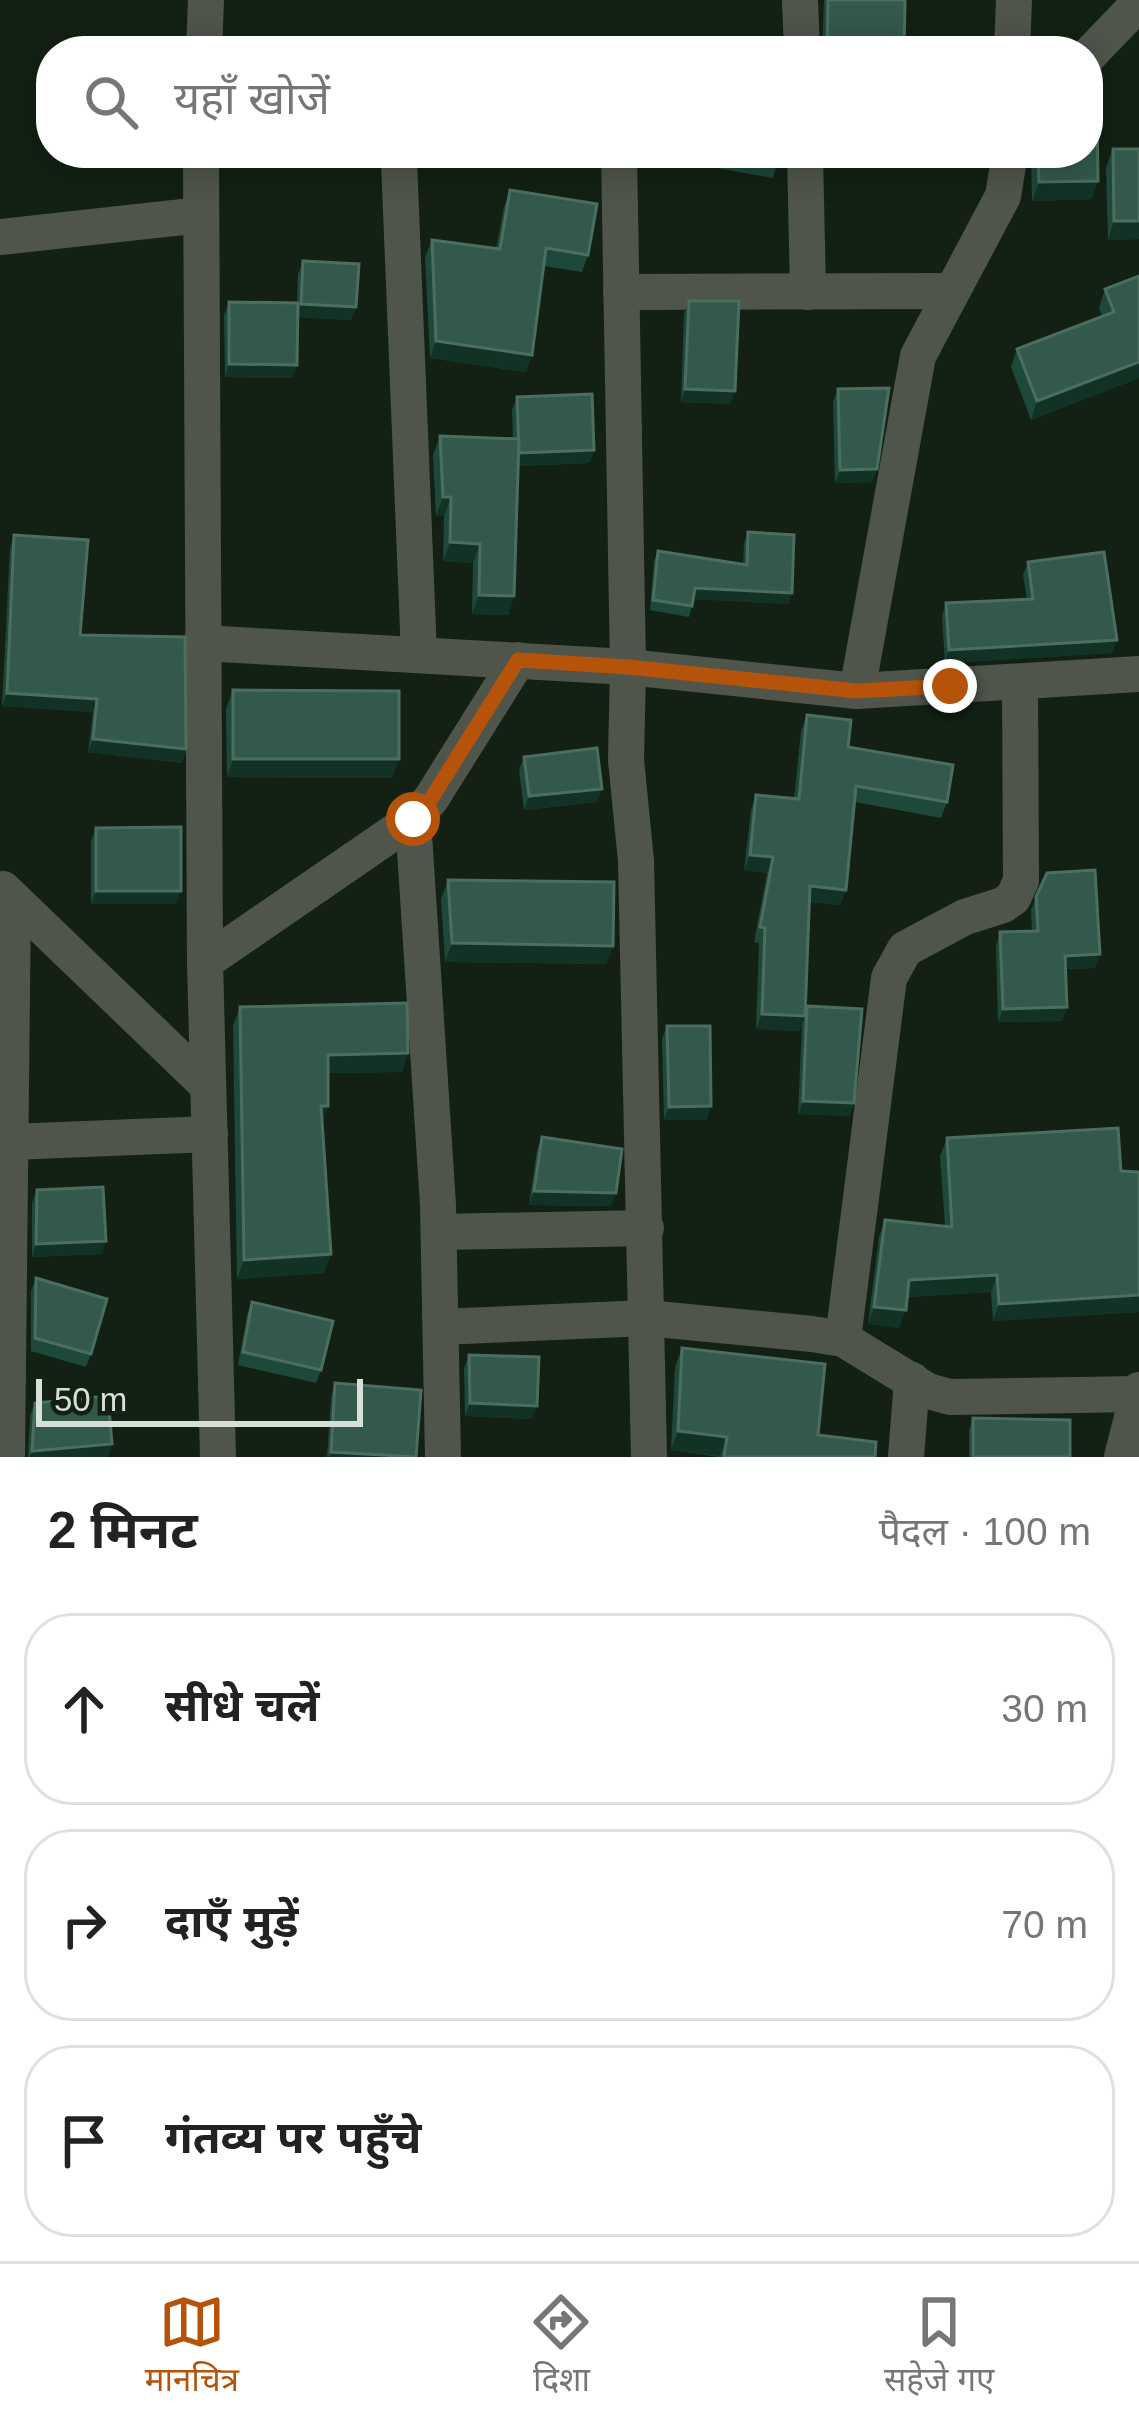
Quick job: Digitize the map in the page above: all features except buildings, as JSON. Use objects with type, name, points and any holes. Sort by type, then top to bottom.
[{"type":"street","points":[[205,36],[206,0]]},
{"type":"street","points":[[800,0],[801,36]]},
{"type":"street","points":[[1013,36],[1014,0]]},
{"type":"street","points":[[1103,40],[1139,3]]},
{"type":"street","points":[[201,168],[205,962],[218,1457]]},
{"type":"street","points":[[399,168],[419,655]]},
{"type":"street","points":[[619,168],[626,760],[636,861],[649,1457]]},
{"type":"street","points":[[805,168],[808,292]]},
{"type":"street","points":[[857,691],[915,370],[931,325],[1003,196],[1008,168]]},
{"type":"street","points":[[0,237],[200,215]]},
{"type":"street","points":[[621,292],[951,292]]},
{"type":"street","points":[[201,643],[628,667],[857,691],[1139,674]]},
{"type":"street","points":[[205,962],[413,819],[431,799],[518,660]]},
{"type":"street","points":[[843,1340],[889,978],[905,949],[965,917],[1003,905],[1013,898],[1021,880],[1020,682]]},
{"type":"street","points":[[413,819],[439,1232],[443,1457]]},
{"type":"street","points":[[6,892],[208,1086]]},
{"type":"street","points":[[6,892],[7,1457]]},
{"type":"street","points":[[10,1142],[210,1134]]},
{"type":"street","points":[[439,1232],[646,1228]]},
{"type":"street","points":[[440,1327],[647,1318],[843,1340],[928,1391],[950,1397],[1138,1392],[1122,1457]]},
{"type":"street","points":[[906,1457],[911,1380]]},
{"type":"route","points":[[413,819],[431,799],[518,660],[857,691],[950,686]]}]
